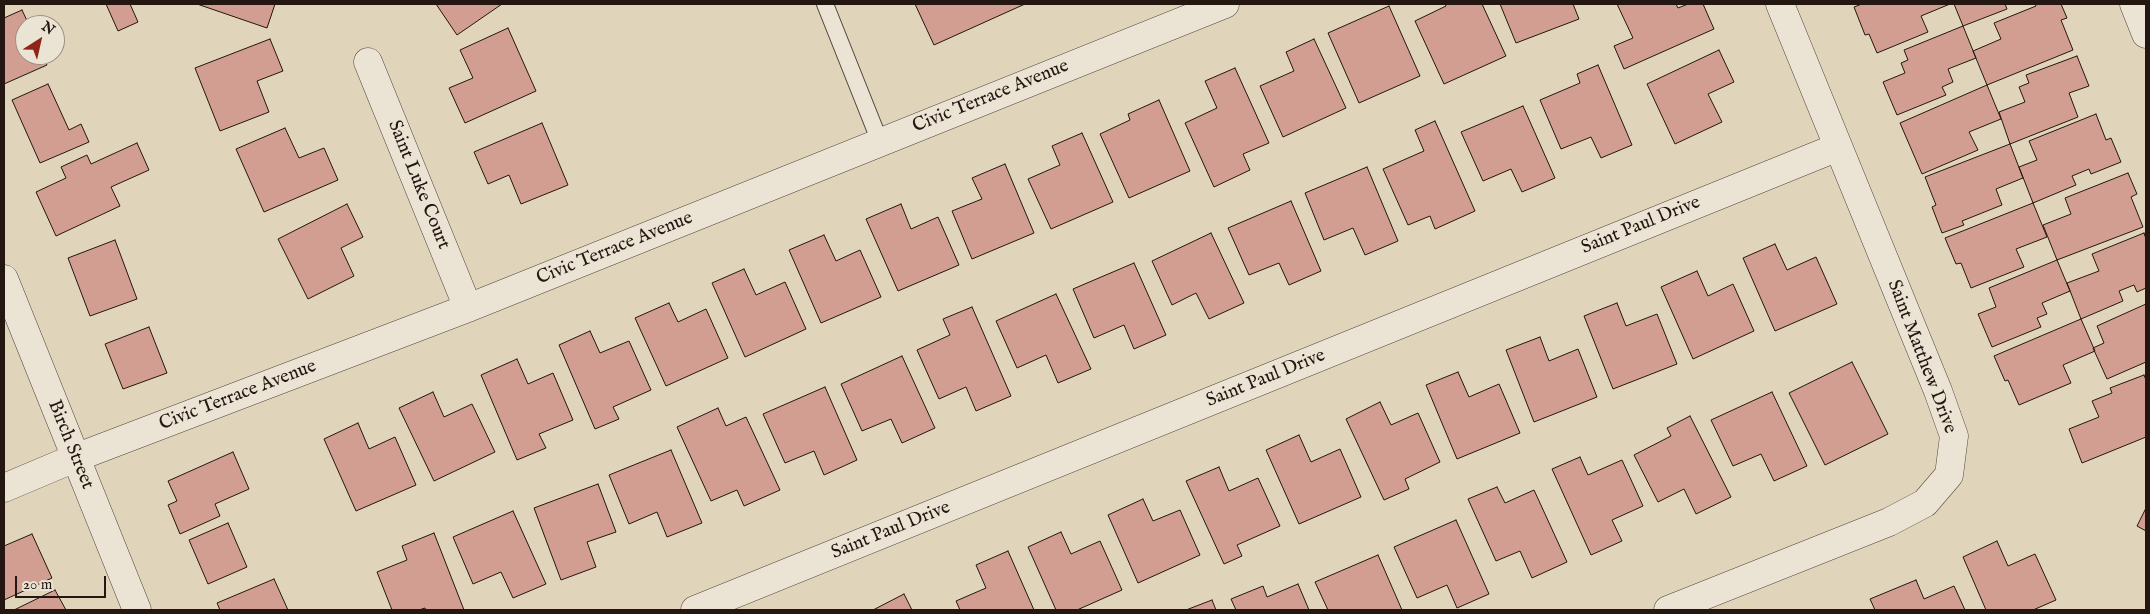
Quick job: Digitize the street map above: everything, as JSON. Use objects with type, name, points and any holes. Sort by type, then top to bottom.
[{"type":"street","name":"Civic Terrace Avenue","points":[[4,488],[75,458],[468,308],[1224,4]]},
{"type":"street","name":"Saint Matthew Drive","points":[[1668,610],[1888,522],[1925,503],[1950,475],[1954,436],[1938,391],[1780,4]]},
{"type":"street","points":[[2134,4],[2146,34]]},
{"type":"street","name":"Saint Luke Court","points":[[368,62],[468,308]]},
{"type":"street","name":"Saint Paul Drive","points":[[695,610],[1838,147]]},
{"type":"street","name":"Birch Street","points":[[4,279],[137,610]]},
{"type":"lane","points":[[825,4],[880,142]]},
{"type":"building","points":[[106,4],[130,4],[138,22],[118,31]]},
{"type":"building","points":[[197,4],[275,4],[267,28]]},
{"type":"building","points":[[436,4],[502,4],[457,35]]},
{"type":"building","points":[[915,4],[1025,4],[934,45]]},
{"type":"building","points":[[1445,4],[1482,4],[1506,56],[1444,84],[1415,21],[1446,6]]},
{"type":"building","points":[[1500,4],[1573,4],[1579,19],[1516,43]]},
{"type":"building","points":[[1617,4],[1676,4],[1678,8],[1688,4],[1703,4],[1714,29],[1624,69],[1614,46],[1633,38]]},
{"type":"building","points":[[1862,4],[1950,4],[1921,16],[1928,32],[1877,53],[1869,34],[1865,35],[1854,7]]},
{"type":"building","points":[[1954,4],[2005,4],[2007,9],[1963,26]]},
{"type":"building","points":[[2035,4],[2061,4],[2067,18],[2061,20],[2073,50],[1987,85],[1973,51],[2001,39],[1994,23],[2036,6]]},
{"type":"building","points":[[1389,6],[1420,76],[1359,103],[1328,33]]},
{"type":"building","points":[[22,10],[24,15],[15,15],[15,65],[47,65],[4,84],[4,18]]},
{"type":"building","points":[[1963,26],[1976,58],[1948,69],[1953,82],[1942,87],[1946,95],[1897,115],[1883,82],[1905,73],[1901,63],[1908,60],[1904,50]]},
{"type":"building","points":[[508,28],[536,91],[465,123],[449,88],[473,78],[460,50]]},
{"type":"building","points":[[270,39],[283,71],[257,81],[269,112],[220,131],[195,68]]},
{"type":"building","points":[[1314,39],[1346,108],[1283,137],[1260,86],[1294,71],[1286,52]]},
{"type":"building","points":[[1719,50],[1734,82],[1708,94],[1722,122],[1675,144],[1647,84]]},
{"type":"building","points":[[2077,56],[2089,86],[2069,93],[2078,117],[2010,144],[1999,112],[2025,102],[2019,87],[2029,83],[2026,75]]},
{"type":"building","points":[[1598,65],[1632,145],[1601,158],[1591,137],[1561,149],[1540,100],[1580,83],[1577,74]]},
{"type":"building","points":[[1235,68],[1269,143],[1243,154],[1250,170],[1214,187],[1185,123],[1217,108],[1205,81]]},
{"type":"building","points":[[48,84],[69,130],[81,124],[89,142],[40,163],[12,100]]},
{"type":"building","points":[[1987,85],[2001,119],[1969,132],[1978,150],[1922,174],[1900,123]]},
{"type":"building","points":[[1159,100],[1190,171],[1129,198],[1100,134],[1130,120],[1128,114]]},
{"type":"building","points":[[1523,106],[1555,178],[1522,192],[1511,169],[1483,181],[1461,132]]},
{"type":"building","points":[[2096,114],[2106,140],[2111,138],[2121,162],[2091,174],[2089,169],[2072,176],[2076,185],[2033,203],[2019,167],[2037,160],[2029,141]]},
{"type":"building","points":[[1435,121],[1475,211],[1435,229],[1430,216],[1408,225],[1383,169],[1424,151],[1415,130]]},
{"type":"building","points":[[542,123],[568,185],[521,204],[509,175],[488,184],[474,152]]},
{"type":"building","points":[[285,128],[299,158],[324,148],[338,180],[264,212],[236,149]]},
{"type":"building","points":[[1082,133],[1113,202],[1051,229],[1028,179],[1060,165],[1052,146]]},
{"type":"building","points":[[137,143],[149,170],[111,187],[120,206],[56,236],[36,192],[66,178],[61,167],[87,155],[91,164]]},
{"type":"building","points":[[2010,144],[2023,178],[1996,189],[2002,205],[1962,221],[1964,225],[1942,233],[1932,207],[1936,205],[1925,177]]},
{"type":"building","points":[[1005,164],[1034,233],[972,259],[952,211],[982,199],[972,178]]},
{"type":"building","points":[[1367,167],[1398,241],[1365,255],[1353,228],[1324,240],[1305,193]]},
{"type":"building","points":[[2128,173],[2137,194],[2131,197],[2143,227],[2057,260],[2043,225],[2071,214],[2065,198]]},
{"type":"building","points":[[1291,201],[1321,271],[1289,285],[1279,263],[1249,275],[1228,228]]},
{"type":"building","points":[[2033,203],[2047,237],[2016,249],[2024,267],[1971,288],[1961,263],[1956,264],[1945,238]]},
{"type":"building","points":[[347,204],[363,237],[341,248],[354,276],[308,299],[278,239]]},
{"type":"building","points":[[901,204],[911,229],[938,217],[959,265],[898,291],[866,219]]},
{"type":"building","points":[[1211,233],[1244,303],[1209,319],[1196,293],[1172,305],[1152,261]]},
{"type":"building","points":[[2144,233],[2146,239],[2146,288],[2137,292],[2134,285],[2119,291],[2123,301],[2081,319],[2067,283],[2099,271],[2092,254]]},
{"type":"building","points":[[824,235],[836,261],[860,250],[881,297],[821,323],[789,250]]},
{"type":"building","points":[[115,240],[137,299],[90,316],[68,258]]},
{"type":"building","points":[[1775,244],[1787,270],[1816,257],[1837,304],[1775,331],[1743,258]]},
{"type":"building","points":[[2057,260],[2070,291],[2042,303],[2047,314],[2037,318],[2041,327],[1992,347],[1978,314],[1996,307],[1989,288]]},
{"type":"building","points":[[1134,263],[1166,335],[1134,349],[1124,325],[1094,338],[1073,289]]},
{"type":"building","points":[[744,269],[756,295],[785,282],[806,329],[745,357],[712,283]]},
{"type":"building","points":[[1697,271],[1708,296],[1733,284],[1754,331],[1693,359],[1661,287]]},
{"type":"building","points":[[1056,294],[1091,369],[1058,383],[1046,355],[1017,368],[996,321]]},
{"type":"building","points":[[669,303],[678,322],[706,309],[728,358],[666,386],[635,318]]},
{"type":"building","points":[[1617,303],[1626,326],[1657,314],[1677,364],[1613,389],[1584,316]]},
{"type":"building","points":[[2146,304],[2146,362],[2107,379],[2093,348],[2104,343],[2097,326]]},
{"type":"building","points":[[972,307],[1011,396],[976,411],[966,387],[939,399],[917,350],[950,335],[943,319]]},
{"type":"building","points":[[2081,319],[2095,351],[2063,365],[2071,383],[2019,405],[2008,380],[2005,381],[1994,356]]},
{"type":"building","points":[[149,327],[167,373],[123,389],[105,344]]},
{"type":"building","points":[[590,331],[600,353],[629,341],[651,390],[613,407],[619,419],[595,429],[559,345]]},
{"type":"building","points":[[1540,337],[1549,361],[1578,349],[1597,397],[1534,422],[1506,350]]},
{"type":"building","points":[[902,356],[935,428],[902,443],[891,419],[862,431],[841,384]]},
{"type":"building","points":[[517,359],[528,384],[553,373],[573,420],[539,434],[546,448],[517,460],[481,375]]},
{"type":"building","points":[[1852,362],[1888,434],[1825,465],[1789,393]]},
{"type":"building","points":[[1458,372],[1469,397],[1499,384],[1520,433],[1457,459],[1426,385]]},
{"type":"building","points":[[2144,375],[2146,380],[2146,437],[2082,463],[2069,429],[2099,417],[2092,401],[2112,393],[2110,388]]},
{"type":"building","points":[[825,387],[857,460],[824,475],[814,451],[785,463],[763,414]]},
{"type":"building","points":[[433,392],[444,417],[472,404],[495,452],[434,481],[399,408]]},
{"type":"building","points":[[1772,392],[1807,466],[1774,481],[1761,454],[1733,466],[1711,420]]},
{"type":"building","points":[[1380,402],[1391,425],[1418,413],[1440,462],[1405,479],[1409,489],[1384,500],[1346,419]]},
{"type":"building","points":[[718,408],[726,426],[746,417],[780,490],[744,506],[737,490],[711,501],[677,427]]},
{"type":"building","points":[[1690,416],[1731,497],[1696,514],[1684,489],[1658,502],[1634,455],[1671,436],[1667,428]]},
{"type":"building","points":[[358,423],[369,449],[395,437],[416,485],[356,511],[324,439]]},
{"type":"building","points":[[1299,435],[1311,462],[1340,449],[1361,497],[1299,524],[1266,450]]},
{"type":"building","points":[[671,450],[702,523],[667,537],[657,512],[629,524],[609,475]]},
{"type":"building","points":[[233,452],[249,489],[215,504],[220,516],[180,534],[168,505],[177,501],[168,481]]},
{"type":"building","points":[[1580,457],[1588,475],[1622,460],[1643,506],[1612,520],[1622,541],[1591,555],[1552,469]]},
{"type":"building","points":[[1219,467],[1229,491],[1258,478],[1280,526],[1237,545],[1242,556],[1224,564],[1186,481]]},
{"type":"building","points":[[598,484],[616,532],[587,542],[596,567],[561,580],[534,508]]},
{"type":"building","points":[[1497,487],[1505,503],[1534,490],[1567,562],[1532,578],[1520,551],[1496,561],[1468,499]]},
{"type":"building","points":[[1143,499],[1153,521],[1180,510],[1200,555],[1138,583],[1108,515]]},
{"type":"building","points":[[2146,508],[2146,531],[2137,526]]},
{"type":"building","points":[[513,511],[546,584],[513,598],[501,572],[473,584],[453,537]]},
{"type":"building","points":[[1456,520],[1489,594],[1457,608],[1447,585],[1417,598],[1394,547]]},
{"type":"building","points":[[228,523],[247,567],[208,584],[189,540]]},
{"type":"building","points":[[1061,532],[1071,554],[1100,541],[1122,590],[1077,610],[1056,610],[1028,547]]},
{"type":"building","points":[[434,533],[464,610],[426,610],[425,608],[419,610],[392,610],[377,572],[407,560],[402,546]]},
{"type":"building","points":[[32,534],[52,578],[4,600],[4,546]]},
{"type":"building","points":[[1997,541],[2008,566],[2035,554],[2056,600],[2033,610],[1986,610],[1963,557]]},
{"type":"building","points":[[1008,551],[1034,610],[960,610],[956,601],[986,588],[976,565]]},
{"type":"building","points":[[1378,555],[1402,610],[1328,610],[1315,582]]},
{"type":"building","points":[[274,579],[288,610],[220,610],[217,603]]},
{"type":"building","points":[[1916,580],[1924,599],[1954,586],[1965,610],[1875,610],[1870,599]]},
{"type":"building","points":[[1298,584],[1309,610],[1236,610],[1231,599],[1263,586],[1267,597]]},
{"type":"building","points":[[55,590],[66,610],[14,610]]},
{"type":"building","points":[[904,594],[912,610],[873,610]]},
{"type":"building","points":[[1212,600],[1216,610],[1186,610]]}]
